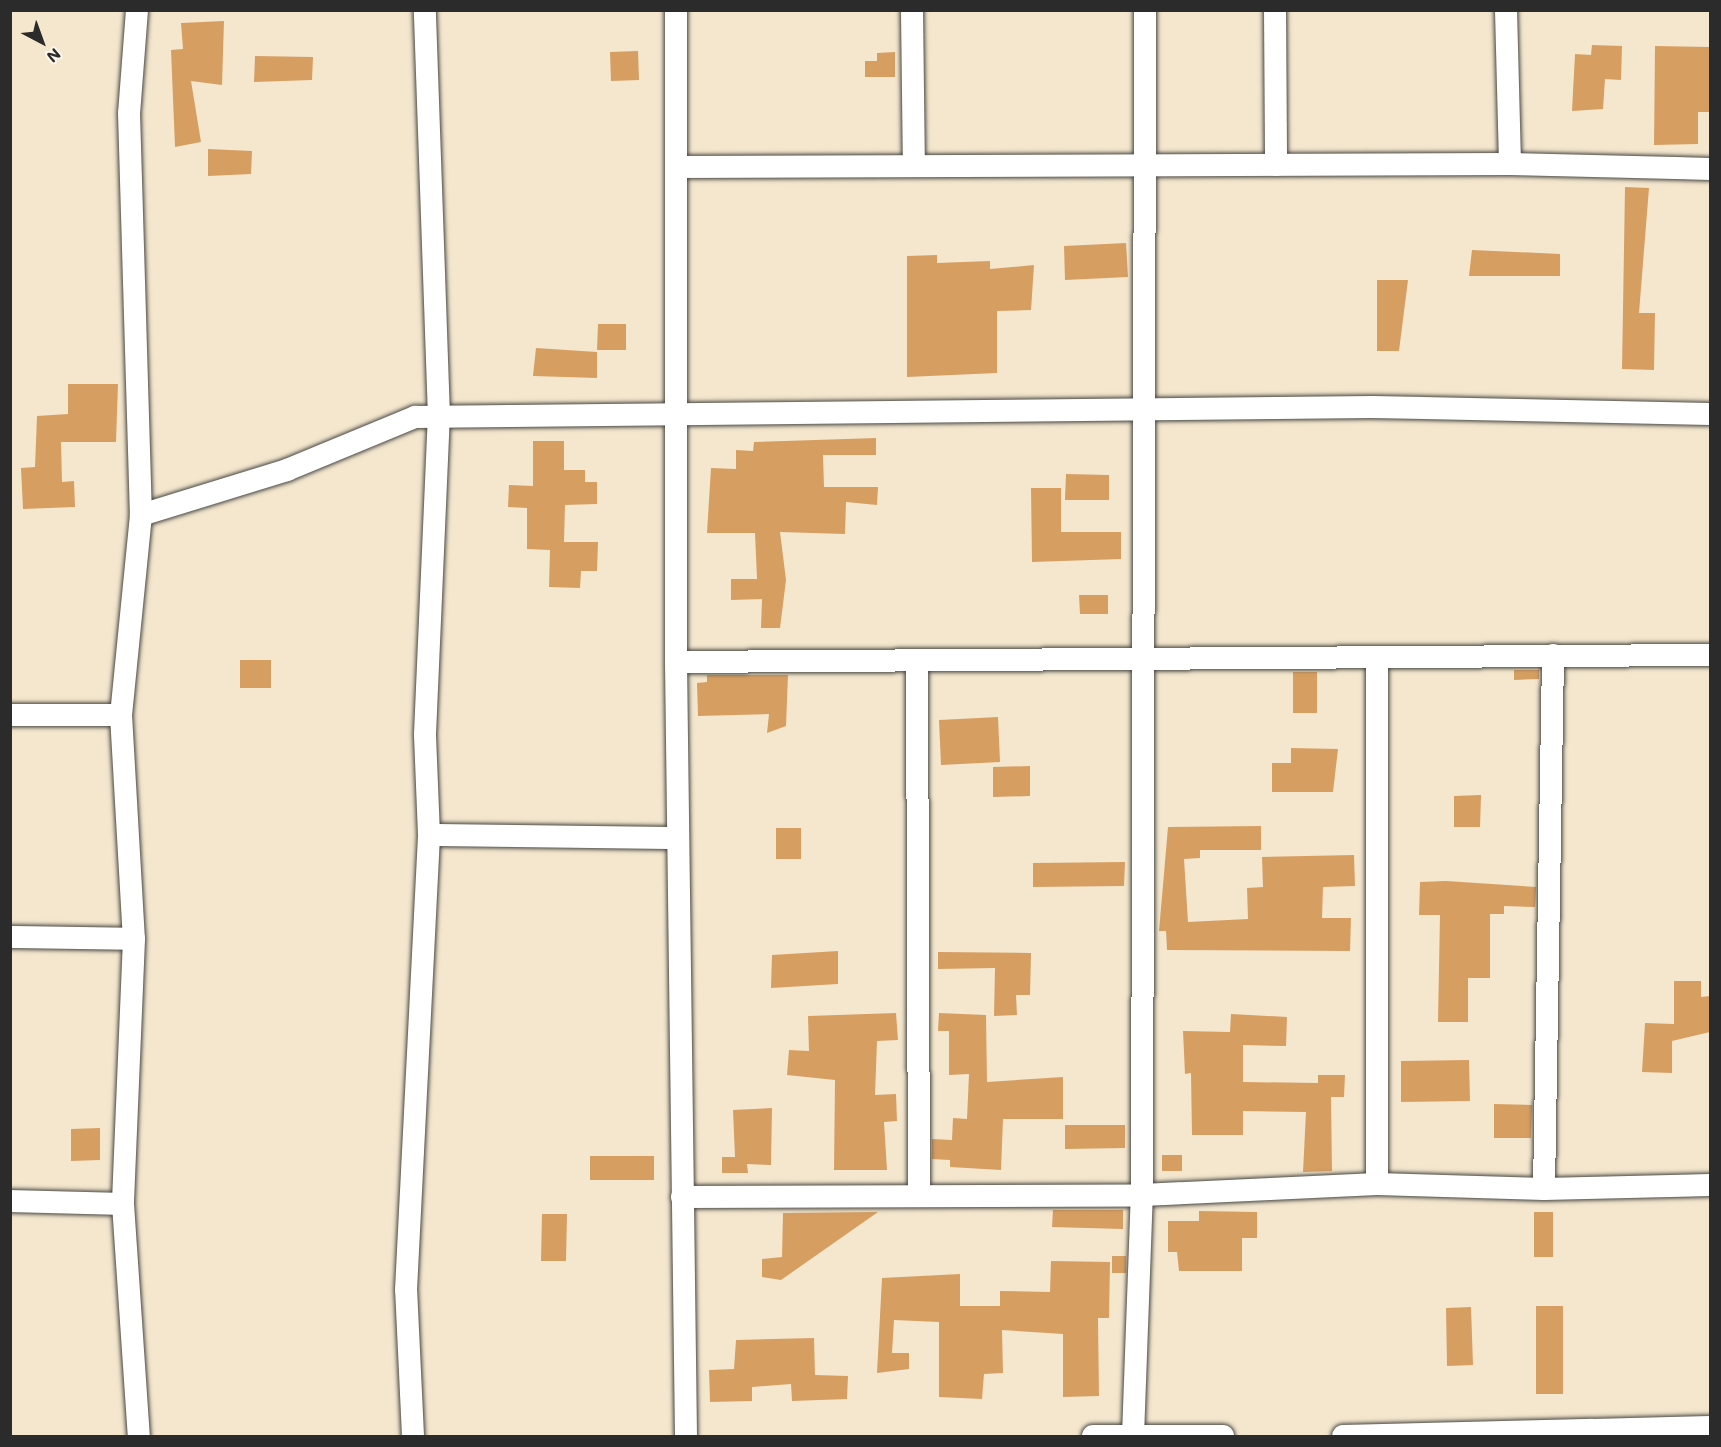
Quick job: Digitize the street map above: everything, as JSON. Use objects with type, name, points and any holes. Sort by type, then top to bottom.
[{"type":"street","points":[[137,10],[129,113],[141,515],[121,715],[134,939],[123,1204],[139,1437]]},
{"type":"street","points":[[413,1437],[406,1290],[429,835],[426,734],[439,417],[425,10]]},
{"type":"street","points":[[676,10],[679,415],[676,662],[686,1437]]},
{"type":"street","points":[[912,10],[914,166]]},
{"type":"street","points":[[1133,1436],[1142,1195],[1142,165],[1145,10]]},
{"type":"street","points":[[1275,10],[1276,165]]},
{"type":"street","points":[[1506,10],[1510,164]]},
{"type":"street","points":[[676,167],[1510,164],[1710,169]]},
{"type":"street","points":[[141,515],[287,470],[397,422],[439,417],[1142,412],[1372,407],[1710,414]]},
{"type":"street","points":[[676,662],[1553,655],[1710,656]]},
{"type":"street","points":[[1544,1189],[1553,655]]},
{"type":"street","points":[[1377,657],[1377,1184]]},
{"type":"street","points":[[917,660],[919,1196]]},
{"type":"street","points":[[10,716],[121,715]]},
{"type":"street","points":[[429,835],[678,838]]},
{"type":"street","points":[[10,937],[134,939]]},
{"type":"street","points":[[682,1197],[1142,1195],[1377,1184],[1544,1189],[1710,1185]]},
{"type":"street","points":[[10,1201],[123,1204]]},
{"type":"street","points":[[1342,1437],[1710,1427]]},
{"type":"street","points":[[1093,1437],[1223,1437]]},
{"type":"building","points":[[224,21],[222,85],[191,81],[201,142],[175,147],[171,50],[183,49],[181,23]]},
{"type":"building","points":[[1592,45],[1622,46],[1621,80],[1605,79],[1603,109],[1572,111],[1575,54],[1591,55]]},
{"type":"building","points":[[1655,46],[1710,47],[1710,112],[1698,112],[1698,144],[1654,145]]},
{"type":"building","points":[[638,51],[639,80],[611,81],[610,52]]},
{"type":"building","points":[[895,52],[895,77],[865,77],[865,61],[877,61],[877,53]]},
{"type":"building","points":[[255,56],[313,57],[312,80],[254,82]]},
{"type":"building","points":[[208,149],[252,151],[251,174],[208,176]]},
{"type":"building","points":[[1625,187],[1649,188],[1639,313],[1655,313],[1654,370],[1622,369]]},
{"type":"building","points":[[1126,243],[1128,277],[1065,280],[1064,246]]},
{"type":"building","points":[[1472,250],[1560,254],[1560,276],[1469,276]]},
{"type":"building","points":[[937,255],[937,263],[990,261],[990,269],[1034,265],[1031,310],[997,311],[997,373],[907,377],[907,256]]},
{"type":"building","points":[[1377,280],[1408,280],[1399,351],[1377,351]]},
{"type":"building","points":[[598,324],[626,324],[626,350],[597,350]]},
{"type":"building","points":[[536,348],[597,352],[597,378],[533,376]]},
{"type":"building","points":[[68,384],[118,384],[116,442],[61,442],[62,482],[74,481],[75,507],[23,509],[21,468],[35,467],[37,416],[68,414]]},
{"type":"building","points":[[876,438],[876,455],[823,455],[824,487],[878,487],[877,505],[846,502],[845,534],[780,532],[786,580],[780,628],[761,628],[762,599],[731,600],[731,579],[757,579],[755,533],[707,533],[711,468],[736,469],[736,450],[753,451],[754,442]]},
{"type":"building","points":[[533,441],[564,441],[564,470],[585,470],[585,482],[597,482],[597,504],[565,505],[564,542],[598,542],[597,571],[581,571],[580,588],[549,587],[550,550],[527,549],[527,508],[508,507],[509,485],[533,486]]},
{"type":"building","points":[[1066,474],[1109,475],[1109,500],[1065,500]]},
{"type":"building","points":[[1031,488],[1061,488],[1061,532],[1121,532],[1121,559],[1032,562]]},
{"type":"building","points":[[1079,595],[1108,595],[1108,614],[1080,614]]},
{"type":"building","points":[[240,660],[271,660],[271,688],[240,688]]},
{"type":"building","points":[[1514,670],[1539,670],[1539,679],[1514,680]]},
{"type":"building","points":[[1293,672],[1317,672],[1317,713],[1293,713]]},
{"type":"building","points":[[707,675],[788,675],[786,726],[767,733],[769,714],[698,716],[697,683],[707,682]]},
{"type":"building","points":[[998,717],[1000,762],[941,765],[939,720]]},
{"type":"building","points":[[1291,748],[1338,749],[1333,792],[1272,792],[1272,763],[1291,763]]},
{"type":"building","points":[[1030,766],[1030,796],[993,797],[993,767]]},
{"type":"building","points":[[1481,795],[1480,827],[1454,827],[1454,796]]},
{"type":"building","points":[[1261,826],[1261,850],[1200,850],[1200,858],[1184,859],[1188,922],[1248,919],[1247,888],[1263,887],[1262,857],[1354,855],[1355,886],[1323,887],[1322,918],[1351,918],[1350,951],[1167,950],[1166,931],[1159,931],[1168,827]]},
{"type":"building","points":[[776,828],[801,828],[801,859],[776,859]]},
{"type":"building","points":[[1125,862],[1124,886],[1033,887],[1033,863]]},
{"type":"building","points":[[1446,881],[1536,887],[1535,907],[1504,906],[1504,914],[1490,914],[1490,978],[1468,978],[1468,1022],[1438,1022],[1440,915],[1419,915],[1420,882]]},
{"type":"building","points":[[838,951],[838,984],[771,988],[772,955]]},
{"type":"building","points":[[938,952],[1031,953],[1030,995],[1016,995],[1017,1015],[994,1016],[995,968],[938,969]]},
{"type":"building","points":[[1674,981],[1701,981],[1701,997],[1710,996],[1710,1032],[1672,1041],[1672,1073],[1642,1072],[1645,1023],[1674,1024]]},
{"type":"building","points":[[896,1013],[898,1040],[877,1041],[875,1095],[896,1094],[897,1121],[884,1122],[887,1170],[834,1170],[835,1080],[787,1075],[789,1050],[809,1051],[808,1016]]},
{"type":"building","points":[[939,1013],[986,1015],[987,1082],[1063,1077],[1063,1119],[1003,1119],[1001,1170],[950,1167],[950,1160],[932,1159],[932,1139],[952,1140],[953,1118],[967,1119],[969,1074],[949,1075],[949,1031],[938,1031]]},
{"type":"building","points":[[1231,1014],[1287,1017],[1286,1046],[1243,1045],[1243,1082],[1318,1083],[1318,1075],[1345,1075],[1344,1097],[1331,1097],[1332,1171],[1303,1172],[1306,1112],[1243,1111],[1243,1135],[1192,1135],[1191,1073],[1185,1074],[1183,1031],[1230,1032]]},
{"type":"building","points":[[1469,1060],[1470,1101],[1401,1102],[1401,1061]]},
{"type":"building","points":[[1494,1104],[1532,1105],[1531,1138],[1494,1138]]},
{"type":"building","points":[[772,1108],[771,1165],[747,1164],[748,1173],[722,1173],[722,1157],[735,1157],[733,1110]]},
{"type":"building","points":[[1065,1125],[1125,1125],[1125,1148],[1065,1149]]},
{"type":"building","points":[[100,1128],[100,1160],[71,1161],[71,1129]]},
{"type":"building","points":[[1162,1155],[1182,1155],[1182,1171],[1162,1171]]},
{"type":"building","points":[[590,1156],[654,1156],[654,1180],[590,1180]]},
{"type":"building","points":[[1053,1210],[1123,1210],[1123,1229],[1052,1227]]},
{"type":"building","points":[[1199,1211],[1257,1212],[1257,1238],[1242,1238],[1242,1271],[1179,1271],[1177,1252],[1168,1252],[1168,1221],[1199,1221]]},
{"type":"building","points":[[878,1212],[781,1280],[762,1277],[762,1259],[782,1257],[783,1213]]},
{"type":"building","points":[[1534,1212],[1553,1212],[1553,1257],[1534,1257]]},
{"type":"building","points":[[542,1214],[567,1214],[566,1261],[541,1261]]},
{"type":"building","points":[[1112,1256],[1126,1256],[1126,1273],[1112,1273]]},
{"type":"building","points":[[1051,1261],[1110,1262],[1109,1318],[1098,1318],[1099,1396],[1063,1397],[1063,1334],[1002,1330],[1003,1373],[984,1374],[982,1399],[939,1397],[939,1322],[894,1320],[892,1353],[909,1353],[909,1369],[877,1373],[882,1278],[960,1274],[960,1306],[1000,1306],[1000,1291],[1050,1292]]},
{"type":"building","points":[[1536,1306],[1563,1306],[1563,1394],[1536,1394]]},
{"type":"building","points":[[1471,1307],[1473,1365],[1447,1366],[1446,1308]]},
{"type":"building","points":[[814,1338],[815,1375],[848,1376],[847,1399],[792,1401],[791,1384],[752,1387],[752,1401],[710,1402],[709,1370],[734,1369],[736,1340]]}]
